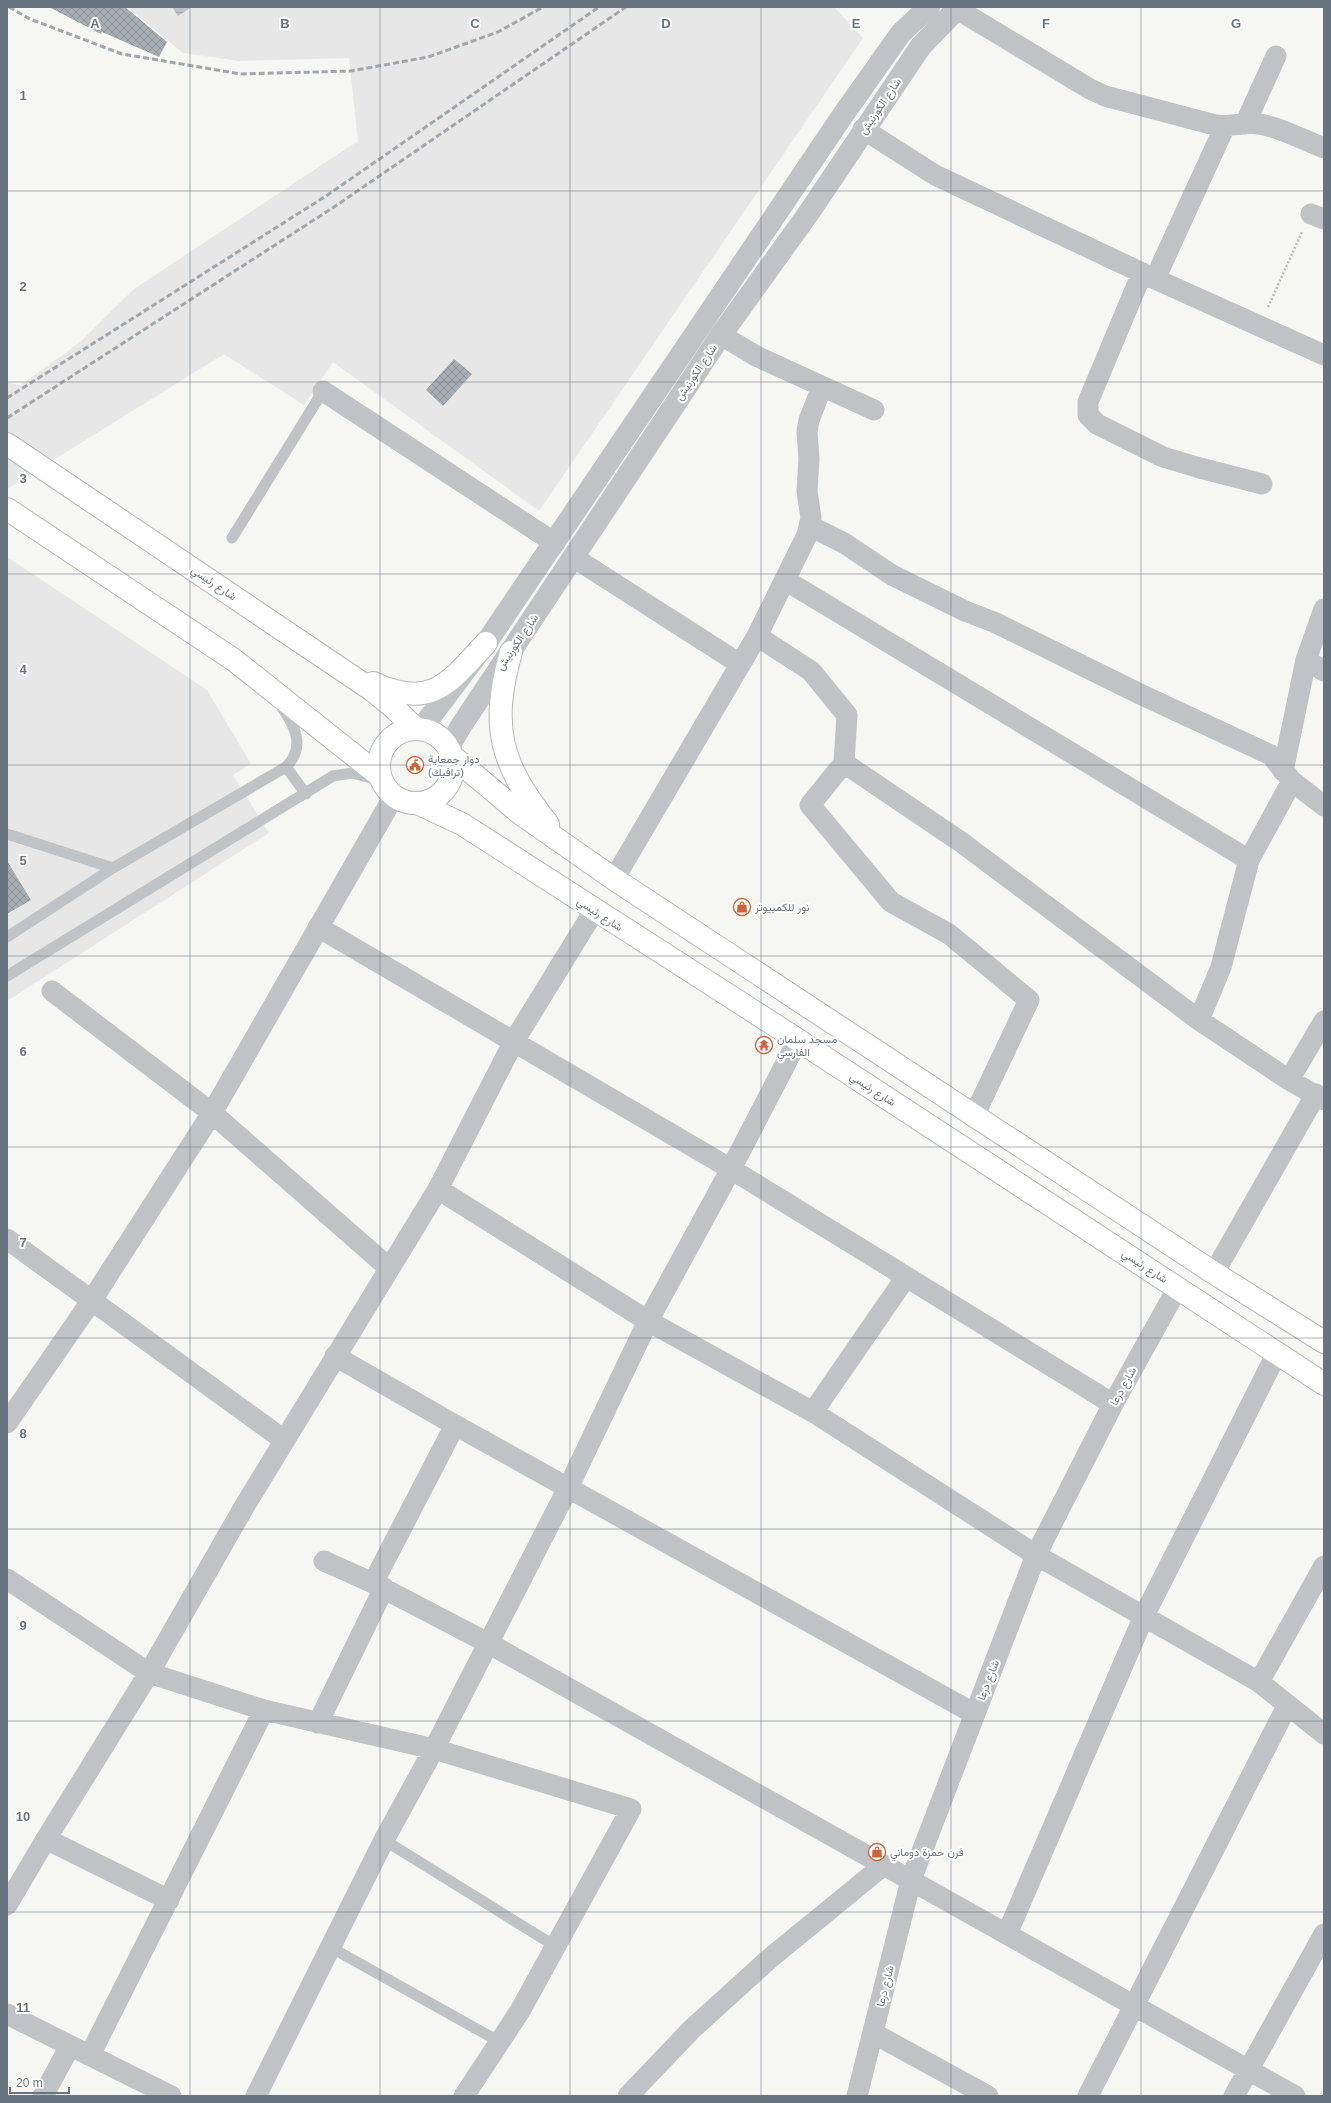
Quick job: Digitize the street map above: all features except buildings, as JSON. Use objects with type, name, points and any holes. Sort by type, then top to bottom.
[{"type":"highway","name":"شارع رئيسي","points":[[13,448],[377,694],[418,729]]},
{"type":"highway","points":[[7,509],[234,660],[405,801],[417,803],[429,800],[444,790],[452,774],[451,753]]},
{"type":"highway","points":[[320,655],[381,686],[399,693],[412,694],[425,693],[445,684],[486,643]]},
{"type":"highway","points":[[511,652],[503,683],[500,715],[501,737],[506,755],[526,796],[548,824],[578,854]]},
{"type":"highway","points":[[386,784],[380,758],[388,741],[397,733],[418,729],[438,736],[451,753],[521,814],[614,879],[1214,1273],[1324,1342]]},
{"type":"highway","name":"شارع رئيسي","points":[[417,803],[462,824],[798,1040],[1178,1287],[1324,1384]]},
{"type":"street","name":"شارع الكورنيش","points":[[418,729],[486,643],[883,58],[901,33],[929,7]]},
{"type":"street","name":"شارع الكورنيش","points":[[451,753],[454,736],[720,335],[808,214],[920,46],[958,8]]},
{"type":"street","points":[[958,8],[1084,85],[1106,96],[1129,104],[1235,125],[1264,125],[1324,148]]},
{"type":"street","points":[[1262,484],[1163,457],[1097,424],[1088,415],[1088,402],[1149,276],[1276,56]]},
{"type":"street","points":[[863,130],[935,175],[1149,276],[1324,355]]},
{"type":"street","points":[[786,200],[808,214]]},
{"type":"street","points":[[720,335],[750,353],[874,410]]},
{"type":"street","points":[[614,879],[757,636],[810,526],[811,518],[807,492],[809,460],[807,431],[809,420],[822,387]]},
{"type":"street","points":[[323,391],[555,543]]},
{"type":"street","points":[[810,526],[844,543],[892,575],[965,611],[996,623],[1140,694],[1271,755],[1288,776],[1324,806]]},
{"type":"street","points":[[573,557],[740,664]]},
{"type":"street","points":[[785,580],[1249,860]]},
{"type":"street","points":[[1199,1020],[1221,967],[1249,860],[1288,776],[1306,660],[1324,609]]},
{"type":"street","points":[[757,636],[811,671],[847,715],[844,763],[810,805],[890,902],[949,934],[1028,1000],[974,1116]]},
{"type":"street","points":[[1306,660],[1324,671]]},
{"type":"street","points":[[844,763],[961,842],[1199,1020],[1289,1080],[1320,1097],[1214,1273]]},
{"type":"street","points":[[7,1422],[92,1300],[212,1113],[318,927],[386,784]]},
{"type":"street","points":[[7,1905],[149,1673],[244,1506],[438,1189],[514,1041],[594,910]]},
{"type":"street","points":[[318,927],[731,1169],[1113,1404]]},
{"type":"street","points":[[52,991],[212,1113],[390,1268]]},
{"type":"street","points":[[1289,1080],[1324,1021]]},
{"type":"street","points":[[256,2096],[384,1840],[434,1749],[568,1488],[648,1321],[731,1169],[798,1040]]},
{"type":"street","points":[[438,1189],[648,1321],[813,1412],[1036,1555],[1259,1682],[1287,1706],[1324,1734]]},
{"type":"street","points":[[7,1239],[284,1440]]},
{"type":"street","points":[[813,1412],[906,1277]]},
{"type":"street","name":"شارع درعا","points":[[857,2096],[910,1880],[1036,1555],[1113,1404],[1178,1287]]},
{"type":"street","points":[[1007,1934],[1144,1616],[1277,1353]]},
{"type":"street","points":[[335,1356],[455,1425],[975,1714]]},
{"type":"street","points":[[318,1723],[379,1586],[455,1425]]},
{"type":"street","points":[[324,1561],[379,1586],[488,1643],[1295,2096]]},
{"type":"street","points":[[1259,1682],[1324,1566]]},
{"type":"street","points":[[7,1579],[149,1673],[264,1710],[434,1749],[631,1809],[520,2010],[464,2096]]},
{"type":"street","points":[[1088,2096],[1133,2005],[1287,1706]]},
{"type":"street","points":[[90,2056],[264,1710]]},
{"type":"street","points":[[46,1839],[169,1900]]},
{"type":"street","points":[[628,2096],[692,2029],[768,1960],[884,1865]]},
{"type":"street","points":[[1234,2096],[1324,1934]]},
{"type":"street","points":[[7,2014],[170,2096]]},
{"type":"street","points":[[873,2033],[988,2096]]},
{"type":"street","points":[[43,2096],[70,2046]]},
{"type":"lane","points":[[232,538],[323,391]]},
{"type":"lane","points":[[7,937],[113,868],[286,767],[297,749],[298,739],[288,716],[264,684]]},
{"type":"lane","points":[[286,767],[306,794]]},
{"type":"lane","points":[[7,976],[306,794],[333,776],[343,773],[365,775],[386,784]]},
{"type":"lane","points":[[7,834],[113,868]]},
{"type":"lane","points":[[384,1840],[556,1946]]},
{"type":"lane","points":[[330,1948],[500,2042]]},
{"type":"path","points":[[1260,326],[1284,269],[1318,217]]},
{"type":"shaded area","points":[[127,7],[834,7],[863,38],[539,511],[333,362],[304,405],[224,354],[7,489],[7,383],[21,385],[79,343],[134,289],[358,141],[349,58],[239,61],[183,53]]},
{"type":"shaded area","points":[[172,7],[192,7],[178,16]]},
{"type":"shaded area","points":[[7,557],[207,690],[251,764],[233,775],[269,833],[7,1001]]},
{"type":"railway","points":[[9,7],[30,19],[122,54],[241,74],[351,71],[428,57],[498,32],[543,7]]},
{"type":"railway","points":[[7,398],[326,196],[599,7]]},
{"type":"railway","points":[[7,418],[334,207],[626,7]]},
{"type":"place","name":"دوار جمعاية (ترافيك)","points":[[415,765]]},
{"type":"place","name":"نور للكمبيوتر","points":[[742,907]]},
{"type":"place","name":"مسجد سلمان الفارسي","points":[[764,1045]]},
{"type":"place","name":"فرن حمزة دوماني","points":[[877,1852]]}]
